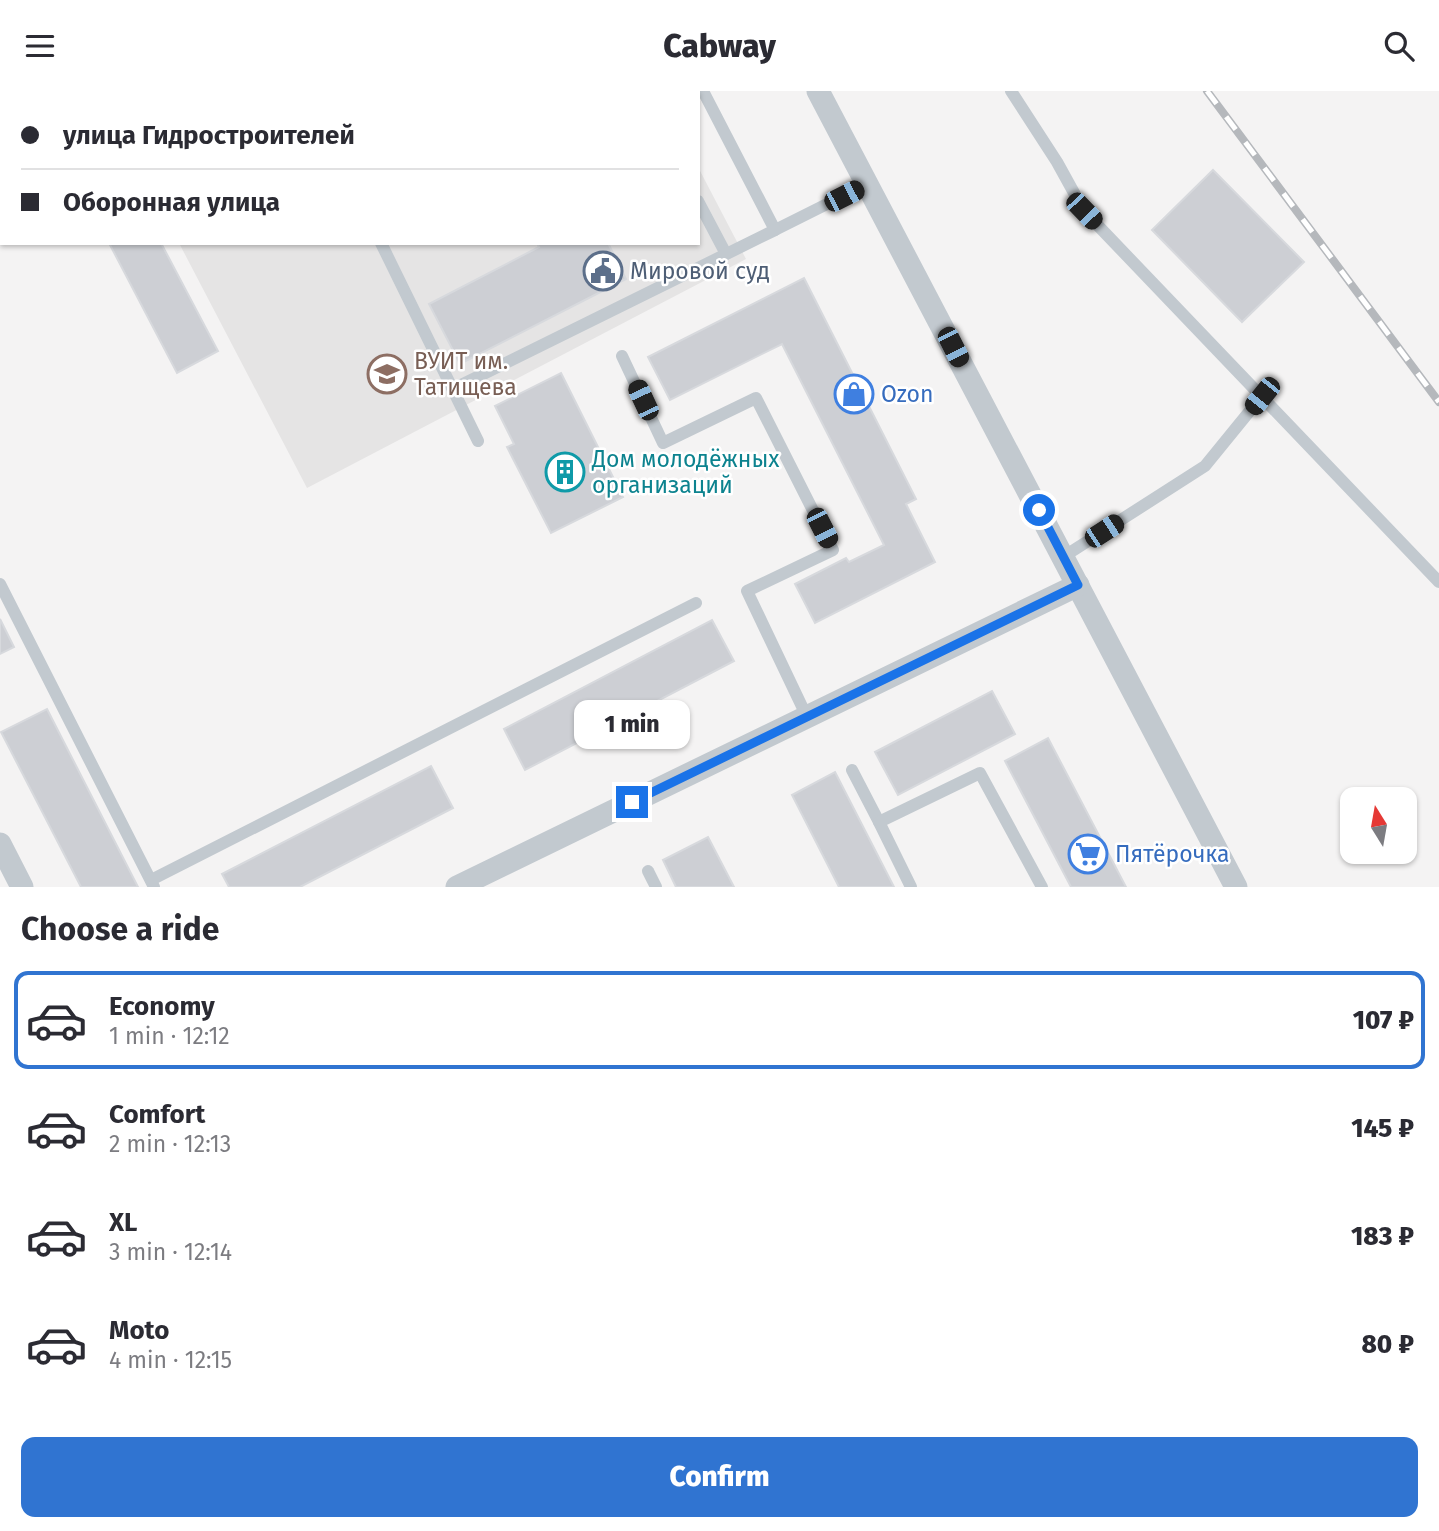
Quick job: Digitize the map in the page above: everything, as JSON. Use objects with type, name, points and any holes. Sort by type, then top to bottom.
[{"type":"street","points":[[818,91],[1236,887]]},
{"type":"street","points":[[457,887],[1078,585]]},
{"type":"street","points":[[0,844],[22,887]]},
{"type":"lane","points":[[703,91],[775,230]]},
{"type":"lane","points":[[1011,91],[1057,162],[1084,211],[1439,582]]},
{"type":"lane","points":[[453,389],[867,184]]},
{"type":"lane","points":[[700,205],[726,254]]},
{"type":"lane","points":[[382,245],[478,441]]},
{"type":"lane","points":[[622,356],[663,443],[756,398],[833,549],[747,591],[807,717]]},
{"type":"lane","points":[[1063,557],[1205,466],[1262,396]]},
{"type":"lane","points":[[0,584],[153,884],[696,603]]},
{"type":"lane","points":[[852,770],[911,887]]},
{"type":"lane","points":[[879,822],[980,773],[1042,887]]},
{"type":"lane","points":[[648,871],[656,887]]},
{"type":"shaded area","name":"ВУИТ им. Татищева","points":[[700,171],[746,259],[307,488],[180,245],[700,245]]},
{"type":"building","points":[[1213,170],[1304,262],[1242,322],[1152,230]]},
{"type":"building","points":[[110,245],[162,245],[218,351],[177,373]]},
{"type":"building","points":[[538,245],[609,245],[626,279],[460,364],[429,304],[539,247]]},
{"type":"building","points":[[804,278],[916,499],[906,504],[935,562],[815,623],[795,584],[846,558],[849,562],[884,545],[782,344],[670,400],[648,357]]},
{"type":"building","name":"Дом молодёжных организаций","points":[[561,373],[623,497],[551,533],[507,447],[514,444],[495,406]]},
{"type":"building","points":[[0,619],[14,647],[0,654]]},
{"type":"building","points":[[712,620],[734,661],[525,770],[504,729]]},
{"type":"building","points":[[992,691],[1015,734],[898,795],[875,752]]},
{"type":"building","points":[[47,709],[138,887],[81,887],[1,732]]},
{"type":"building","points":[[1048,738],[1126,887],[1071,887],[1005,761]]},
{"type":"building","points":[[431,766],[453,808],[300,887],[229,887],[222,874]]},
{"type":"building","points":[[835,772],[894,887],[839,887],[792,795]]},
{"type":"building","points":[[708,837],[734,887],[676,887],[663,860]]},
{"type":"railway","points":[[1207,91],[1439,402]]},
{"type":"place","name":"Мировой суд","points":[[603,271]]},
{"type":"place","name":"ВУИТ им. Татищева","points":[[387,374]]},
{"type":"place","name":"Ozon","points":[[854,394]]},
{"type":"place","name":"Дом молодёжных организаций","points":[[565,472]]},
{"type":"place","name":"Пятёрочка","points":[[1088,854]]},
{"type":"route","points":[[632,802],[1078,585],[1039,510]]}]
